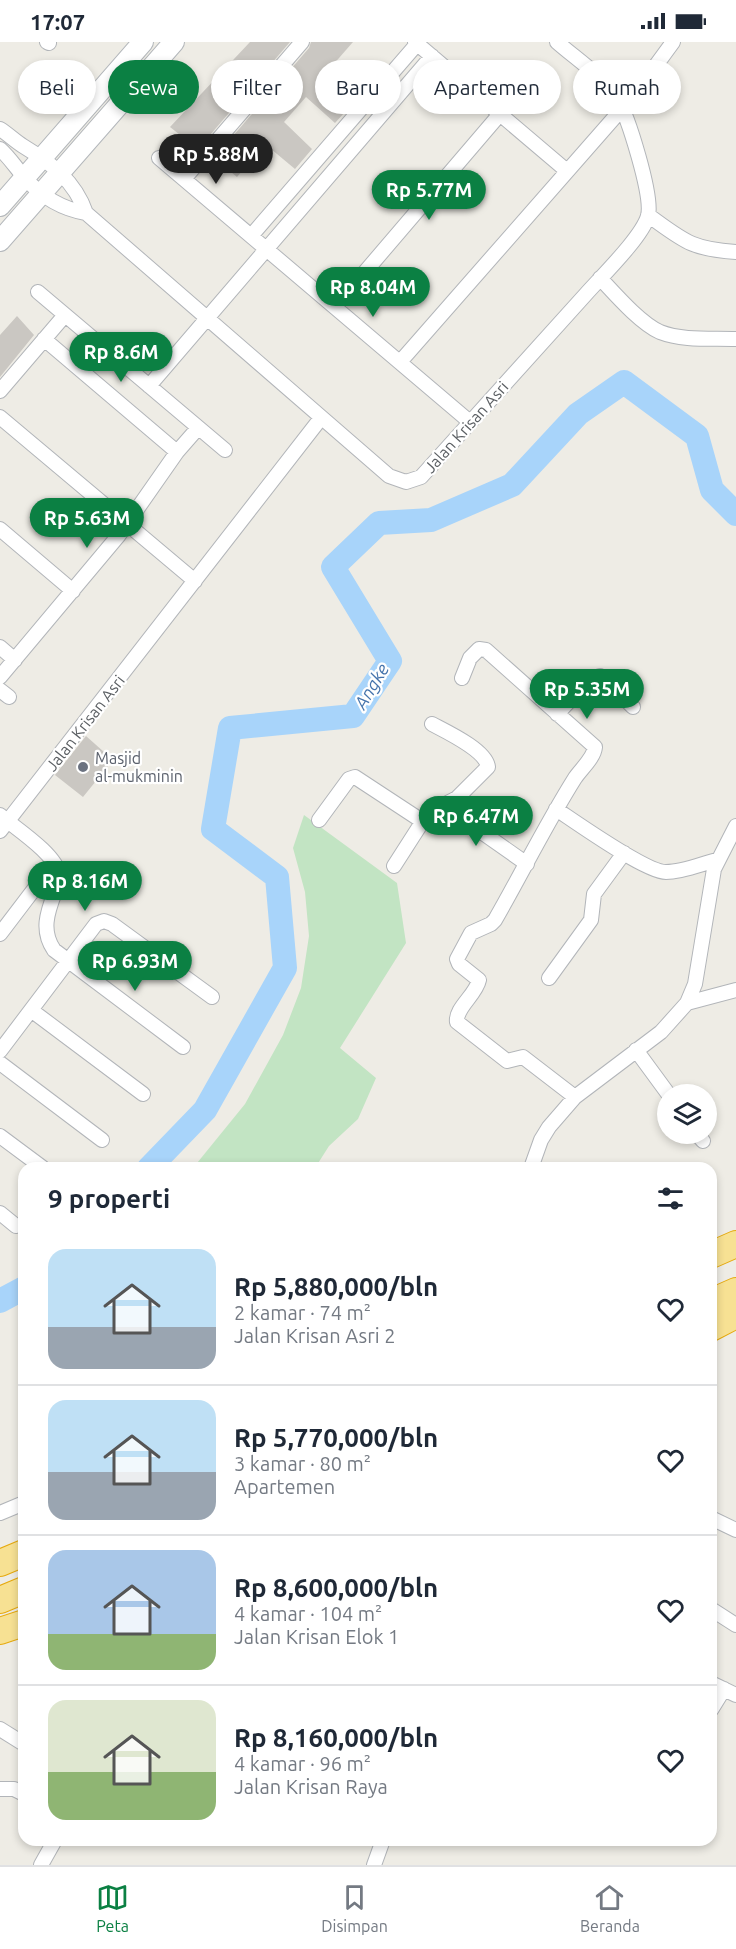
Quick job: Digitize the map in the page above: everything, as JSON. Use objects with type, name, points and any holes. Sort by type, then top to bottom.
[{"type":"highway","points":[[717,1252],[736,1244]]},
{"type":"highway","points":[[717,1299],[736,1291]]},
{"type":"highway","points":[[717,1325],[736,1316]]},
{"type":"highway","points":[[0,1563],[18,1556]]},
{"type":"highway","points":[[0,1600],[18,1592]]},
{"type":"highway","points":[[0,1631],[18,1625]]},
{"type":"street","points":[[0,206],[143,42]]},
{"type":"street","points":[[0,241],[174,42]]},
{"type":"street","points":[[184,179],[302,42]]},
{"type":"street","points":[[557,42],[578,60]]},
{"type":"street","points":[[659,60],[673,42]]},
{"type":"street","points":[[251,236],[416,43],[437,60]]},
{"type":"street","points":[[148,386],[432,56]]},
{"type":"street","points":[[335,307],[500,114],[567,171]]},
{"type":"street","points":[[400,362],[617,114]]},
{"type":"street","points":[[624,114],[648,193],[648,215],[693,245],[711,250],[736,252]]},
{"type":"street","points":[[0,129],[42,157],[72,183],[81,197],[86,213]]},
{"type":"street","points":[[22,145],[5,153],[24,178],[69,210],[86,213],[321,418]]},
{"type":"street","points":[[159,158],[470,422]]},
{"type":"street","name":"Jalan Krisan Asri","points":[[3,822],[195,581],[321,418],[389,476],[406,482],[421,477],[640,232],[648,215]]},
{"type":"street","points":[[600,278],[649,325],[660,331],[684,337],[736,339]]},
{"type":"street","points":[[38,292],[225,450]]},
{"type":"street","points":[[0,391],[65,315]]},
{"type":"street","points":[[44,339],[177,452]]},
{"type":"street","points":[[0,417],[195,581]]},
{"type":"street","points":[[0,677],[127,524],[177,452],[198,428]]},
{"type":"street","points":[[0,529],[73,591]]},
{"type":"street","points":[[0,647],[15,660]]},
{"type":"street","points":[[462,678],[472,655],[479,649],[484,649],[595,747],[556,809],[528,864],[495,920],[471,933],[457,959],[459,964],[479,980],[478,987],[456,1020],[507,1061],[523,1057],[575,1096]]},
{"type":"street","points":[[556,714],[588,682],[600,676],[633,707]]},
{"type":"street","points":[[394,866],[432,809],[457,798],[485,771],[489,764],[467,744],[432,724]]},
{"type":"street","points":[[320,820],[349,779],[355,777],[422,821]]},
{"type":"street","points":[[443,805],[528,864]]},
{"type":"street","points":[[556,809],[651,868],[664,872],[717,860]]},
{"type":"street","points":[[3,822],[48,855],[59,874],[46,920],[48,941],[54,950],[183,1047]]},
{"type":"street","points":[[533,1162],[541,1140],[549,1127],[575,1096],[661,1032],[687,1003],[695,984],[714,869],[736,826]]},
{"type":"street","points":[[549,978],[591,920],[594,894],[624,853]]},
{"type":"street","points":[[0,934],[54,863]]},
{"type":"street","points":[[0,1051],[96,924],[104,921],[112,924],[212,998]]},
{"type":"street","points":[[687,1003],[736,990]]},
{"type":"street","points":[[32,1010],[143,1094]]},
{"type":"street","points":[[636,1050],[661,1084]]},
{"type":"street","points":[[0,1063],[102,1140]]},
{"type":"street","points":[[0,1136],[35,1162]]},
{"type":"street","points":[[0,1213],[16,1226]]},
{"type":"street","points":[[0,1513],[18,1506]]},
{"type":"street","points":[[717,1521],[736,1530]]},
{"type":"street","points":[[717,1613],[736,1625]]},
{"type":"street","points":[[717,1703],[728,1689]]},
{"type":"street","points":[[0,1729],[18,1740]]},
{"type":"street","points":[[0,1790],[18,1791]]},
{"type":"street","points":[[41,1865],[52,1846]]},
{"type":"street","points":[[374,1865],[380,1846]]},
{"type":"green space","points":[[304,815],[397,883],[406,943],[340,1048],[376,1078],[358,1119],[329,1146],[319,1162],[198,1162],[245,1104],[283,1035],[301,988],[309,936],[305,892],[293,848]]},
{"type":"building","points":[[250,42],[290,42],[275,60],[233,60]]},
{"type":"building","points":[[311,42],[353,42],[337,60],[315,60],[315,105],[306,97],[303,100],[303,60],[299,60]]},
{"type":"building","points":[[211,83],[211,114],[228,114],[198,149],[170,127],[182,114],[199,114],[199,96]]},
{"type":"building","points":[[252,114],[291,114],[284,122],[312,149],[295,169],[265,144],[237,177],[214,158]]},
{"type":"building","points":[[325,114],[343,114],[335,123]]},
{"type":"building","points":[[17,316],[34,335],[0,377],[0,335]]},
{"type":"building","name":"Masjid al-mukminin","points":[[86,736],[113,760],[83,797],[55,775]]},
{"type":"waterway","name":"Angke","points":[[155,1162],[205,1110],[285,968],[277,877],[213,829],[230,728],[353,716],[390,661],[333,567],[379,523],[431,520],[512,485],[578,414],[624,382],[697,436],[712,490],[736,514]]},
{"type":"waterway","name":"Angke","points":[[0,1301],[18,1291]]},
{"type":"place","name":"Masjid al-mukminin","points":[[83,767]]}]
